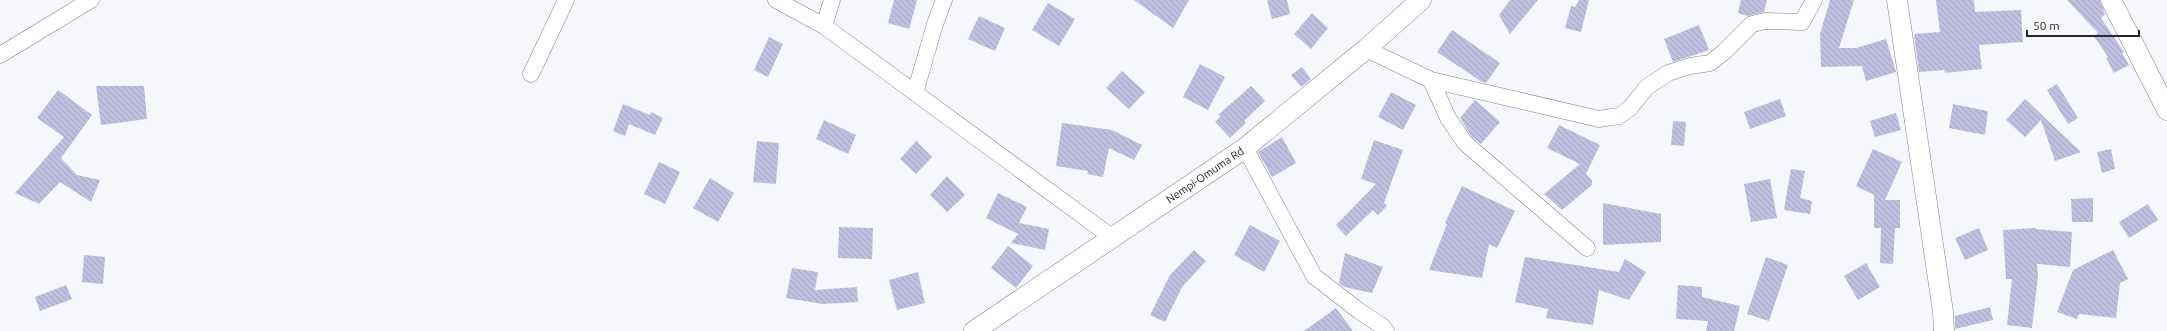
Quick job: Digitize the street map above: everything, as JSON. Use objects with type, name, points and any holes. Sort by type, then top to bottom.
[{"type":"street","points":[[0,55],[91,0]]},
{"type":"street","points":[[531,74],[566,0]]},
{"type":"street","points":[[776,0],[824,26],[1113,238]]},
{"type":"street","points":[[824,26],[832,0]]},
{"type":"street","points":[[915,93],[935,24],[944,0]]},
{"type":"street","name":"Nempi-Omuma Rd","points":[[974,331],[1245,148],[1366,49],[1421,0]]},
{"type":"street","points":[[1366,49],[1431,80],[1599,119],[1618,116],[1630,108],[1647,87],[1668,73],[1690,66],[1710,63],[1724,52],[1752,24],[1765,21],[1802,22],[1814,0]]},
{"type":"street","points":[[1896,0],[1943,312],[1944,331]]},
{"type":"street","points":[[2111,0],[2167,110]]},
{"type":"street","points":[[1431,80],[1448,118],[1465,143],[1587,248]]},
{"type":"street","points":[[1245,148],[1314,276],[1359,311],[1382,326],[1386,331]]},
{"type":"building","points":[[894,0],[917,0],[909,29],[888,23]]},
{"type":"building","points":[[1134,0],[1189,0],[1173,28]]},
{"type":"building","points":[[1267,0],[1287,0],[1290,14],[1272,19]]},
{"type":"building","points":[[1510,0],[1538,0],[1510,34],[1499,15]]},
{"type":"building","points":[[1579,0],[1589,0],[1581,32],[1565,28],[1571,6],[1575,7]]},
{"type":"building","points":[[1741,0],[1767,0],[1764,12],[1747,16],[1738,13]]},
{"type":"building","points":[[1830,0],[1854,0],[1839,48],[1856,48],[1886,39],[1896,72],[1866,81],[1862,66],[1821,67],[1820,34]]},
{"type":"building","points":[[1936,0],[1974,0],[1975,12],[2021,10],[2023,42],[1979,45],[1982,69],[1945,73],[1944,70],[1919,72],[1914,34],[1940,32]]},
{"type":"building","points":[[2067,0],[2100,0],[2105,14],[2101,18],[2124,52],[2122,53],[2129,65],[2114,73],[2106,58],[2108,57],[2094,36],[2098,33]]},
{"type":"building","points":[[1048,3],[1075,19],[1059,46],[1032,30]]},
{"type":"building","points":[[1312,13],[1328,28],[1311,49],[1294,34]]},
{"type":"building","points":[[979,16],[1005,28],[995,51],[968,39]]},
{"type":"building","points":[[1699,25],[1709,50],[1673,62],[1664,39]]},
{"type":"building","points":[[1452,30],[1500,63],[1486,83],[1482,82],[1437,52]]},
{"type":"building","points":[[769,37],[783,44],[768,77],[754,70]]},
{"type":"building","points":[[1200,64],[1225,77],[1208,110],[1183,97]]},
{"type":"building","points":[[1302,67],[1311,79],[1301,87],[1291,75]]},
{"type":"building","points":[[1122,71],[1145,92],[1129,109],[1106,88]]},
{"type":"building","points":[[2057,84],[2078,118],[2068,124],[2047,90]]},
{"type":"building","points":[[96,86],[144,86],[147,119],[101,125]]},
{"type":"building","points":[[1251,86],[1265,101],[1244,121],[1246,123],[1230,138],[1215,122],[1221,116],[1218,115]]},
{"type":"building","points":[[58,90],[92,115],[61,158],[77,175],[100,180],[91,202],[60,182],[39,204],[15,193],[64,137],[37,118]]},
{"type":"building","points":[[1391,92],[1416,105],[1403,130],[1378,117]]},
{"type":"building","points":[[1780,99],[1786,116],[1750,129],[1744,112]]},
{"type":"building","points":[[2025,99],[2081,152],[2055,161],[2041,120],[2025,137],[2006,120]]},
{"type":"building","points":[[1475,100],[1500,122],[1481,144],[1472,137],[1460,118]]},
{"type":"building","points":[[623,104],[650,115],[651,112],[663,118],[655,135],[629,124],[625,136],[613,131]]},
{"type":"building","points":[[1953,104],[1988,111],[1985,135],[1949,128]]},
{"type":"building","points":[[1896,113],[1901,130],[1875,137],[1870,121]]},
{"type":"building","points":[[824,120],[856,135],[848,154],[816,139]]},
{"type":"building","points":[[1673,121],[1686,122],[1684,146],[1671,145]]},
{"type":"building","points":[[1062,123],[1112,130],[1142,145],[1134,160],[1109,148],[1103,177],[1087,174],[1088,171],[1056,166]]},
{"type":"building","points":[[1559,125],[1600,145],[1586,174],[1592,180],[1592,185],[1562,210],[1544,194],[1580,164],[1547,148]]},
{"type":"building","points":[[1282,137],[1296,163],[1272,177],[1258,152]]},
{"type":"building","points":[[1374,140],[1403,150],[1384,203],[1387,206],[1378,215],[1373,210],[1346,236],[1336,225],[1376,184],[1361,179]]},
{"type":"building","points":[[757,141],[779,143],[776,184],[753,182]]},
{"type":"building","points":[[916,141],[932,157],[916,174],[900,159]]},
{"type":"building","points":[[1873,149],[1902,162],[1885,200],[1900,200],[1900,228],[1895,228],[1893,264],[1880,263],[1881,228],[1874,228],[1874,195],[1856,186]]},
{"type":"building","points":[[2111,149],[2115,169],[2102,173],[2097,152]]},
{"type":"building","points":[[659,162],[680,172],[665,204],[644,194]]},
{"type":"building","points":[[1791,169],[1805,171],[1800,198],[1812,201],[1810,214],[1784,210]]},
{"type":"building","points":[[947,176],[965,195],[947,212],[930,195]]},
{"type":"building","points":[[710,178],[734,193],[718,222],[693,208]]},
{"type":"building","points":[[1770,179],[1777,218],[1751,222],[1744,184]]},
{"type":"building","points":[[1462,186],[1515,211],[1497,248],[1489,244],[1482,278],[1429,270],[1447,224],[1445,223]]},
{"type":"building","points":[[998,193],[1027,207],[1019,223],[1049,229],[1045,250],[1011,243],[1018,234],[986,218]]},
{"type":"building","points":[[2093,198],[2093,222],[2072,222],[2071,199]]},
{"type":"building","points":[[1603,203],[1661,214],[1661,242],[1603,245]]},
{"type":"building","points":[[2148,204],[2158,220],[2129,238],[2119,222]]},
{"type":"building","points":[[1250,225],[1280,241],[1264,272],[1234,255]]},
{"type":"building","points":[[839,227],[873,228],[872,259],[838,258]]},
{"type":"building","points":[[1979,228],[1988,250],[1965,260],[1955,238]]},
{"type":"building","points":[[2035,228],[2072,232],[2070,267],[2037,264],[2038,276],[2032,328],[2007,325],[2012,279],[2006,279],[2003,230]]},
{"type":"building","points":[[1008,246],[1033,266],[1016,288],[991,268]]},
{"type":"building","points":[[1194,250],[1206,261],[1182,287],[1165,322],[1150,315],[1170,275]]},
{"type":"building","points":[[2113,250],[2128,279],[2120,283],[2116,318],[2079,314],[2077,319],[2057,312],[2073,270]]},
{"type":"building","points":[[1345,253],[1383,267],[1372,293],[1344,287],[1339,283]]},
{"type":"building","points":[[84,255],[105,257],[103,284],[82,282]]},
{"type":"building","points":[[1525,257],[1619,272],[1625,259],[1646,272],[1629,300],[1599,290],[1593,325],[1546,318],[1548,309],[1515,302]]},
{"type":"building","points":[[1766,257],[1788,265],[1769,321],[1747,314]]},
{"type":"building","points":[[1866,263],[1880,287],[1858,300],[1844,276]]},
{"type":"building","points":[[792,268],[818,272],[815,290],[857,287],[858,302],[823,304],[786,298]]},
{"type":"building","points":[[918,272],[925,303],[897,310],[889,280]]},
{"type":"building","points":[[66,285],[72,299],[40,311],[35,297]]},
{"type":"building","points":[[1678,285],[1702,287],[1702,297],[1740,306],[1734,331],[1706,331],[1708,321],[1676,319]]},
{"type":"building","points":[[1990,307],[1993,320],[1955,329],[1955,316]]},
{"type":"building","points":[[1336,308],[1353,331],[1304,331]]}]
